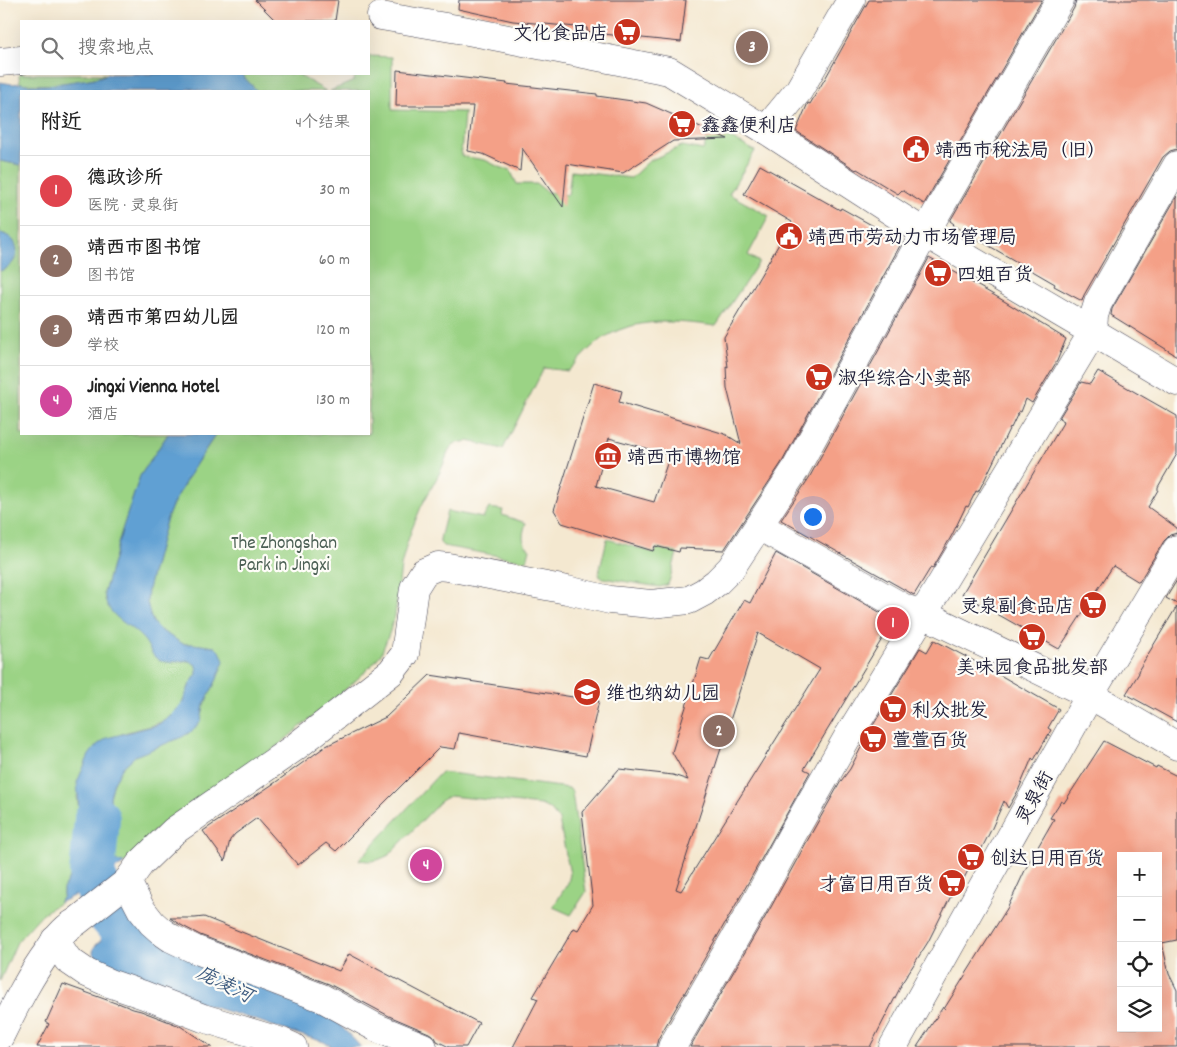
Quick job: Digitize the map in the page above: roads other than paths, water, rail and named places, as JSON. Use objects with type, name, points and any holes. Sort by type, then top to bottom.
[{"type":"street","points":[[766,130],[799,90],[851,0]]},
{"type":"street","points":[[0,1036],[24,987],[55,940],[68,926],[124,885],[140,864],[174,831],[294,748],[391,672],[405,654],[414,588],[424,572],[438,566],[448,567],[610,600],[651,604],[689,600],[717,582],[730,568],[795,470],[924,233],[1060,0]]},
{"type":"street","points":[[381,16],[463,30],[669,71],[766,130],[924,233],[1177,382]]},
{"type":"street","points":[[0,62],[20,60]]},
{"type":"street","points":[[672,1047],[840,752],[1093,332],[1094,316],[1098,303],[1177,165]]},
{"type":"street","points":[[759,526],[904,608],[922,614],[1090,695],[1177,746]]},
{"type":"street","name":"灵泉街","points":[[893,1047],[1090,695],[1177,549]]},
{"type":"street","points":[[124,885],[152,923],[171,938],[322,998],[377,1028],[423,1047]]},
{"type":"street","points":[[55,940],[68,960],[87,973],[109,983],[203,1018],[294,1047]]},
{"type":"water","points":[[105,75],[242,75],[256,90],[199,90],[190,88],[186,90],[20,90],[20,165],[0,161],[0,82],[48,85]]},
{"type":"water","points":[[0,233],[13,240],[17,251],[13,263],[0,271]]},
{"type":"water","points":[[167,435],[215,435],[192,470],[172,506],[166,521],[148,589],[147,602],[154,624],[160,630],[183,644],[215,647],[221,653],[224,661],[204,705],[201,721],[192,731],[135,756],[123,767],[114,782],[110,797],[112,825],[110,853],[115,861],[125,863],[59,903],[63,896],[63,889],[79,855],[77,782],[89,755],[97,745],[107,738],[157,725],[167,719],[182,704],[190,684],[197,674],[196,665],[190,661],[167,662],[156,658],[145,641],[112,613],[107,605],[104,593],[140,476]]},
{"type":"water","name":"庞凌河","points":[[125,924],[135,926],[145,935],[337,1022],[361,1047],[332,1047],[324,1042],[206,1005],[117,972],[98,960],[93,953],[94,947],[113,929]]},
{"type":"waterway","points":[[97,819],[92,874],[108,912],[128,936],[174,958]]},
{"type":"place","name":"文化食品店","points":[[627,32]]},
{"type":"place","name":"靖西市第四幼儿园","points":[[752,47]]},
{"type":"place","name":"鑫鑫便利店","points":[[682,124]]},
{"type":"place","name":"靖西市税法局（旧）","points":[[916,149]]},
{"type":"place","name":"靖西市劳动力市场管理局","points":[[789,236]]},
{"type":"place","name":"四姐百货","points":[[938,273]]},
{"type":"place","name":"淑华综合小卖部","points":[[819,377]]},
{"type":"place","name":"靖西市博物馆","points":[[608,456]]},
{"type":"place","name":"灵泉副食品店","points":[[1093,605]]},
{"type":"place","name":"德政诊所","points":[[893,623]]},
{"type":"place","name":"美味园食品批发部","points":[[1032,637]]},
{"type":"place","name":"维也纳幼儿园","points":[[587,692]]},
{"type":"place","name":"利众批发","points":[[893,709]]},
{"type":"place","name":"靖西市图书馆","points":[[719,731]]},
{"type":"place","name":"萱萱百货","points":[[873,739]]},
{"type":"place","name":"创达日用百货","points":[[971,857]]},
{"type":"place","name":"Jingxi Vienna Hotel","points":[[426,865]]},
{"type":"place","name":"才富日用百货","points":[[952,883]]},
{"type":"park label","name":"The Zhongshan Park in Jingxi","points":[[284,552]]}]
